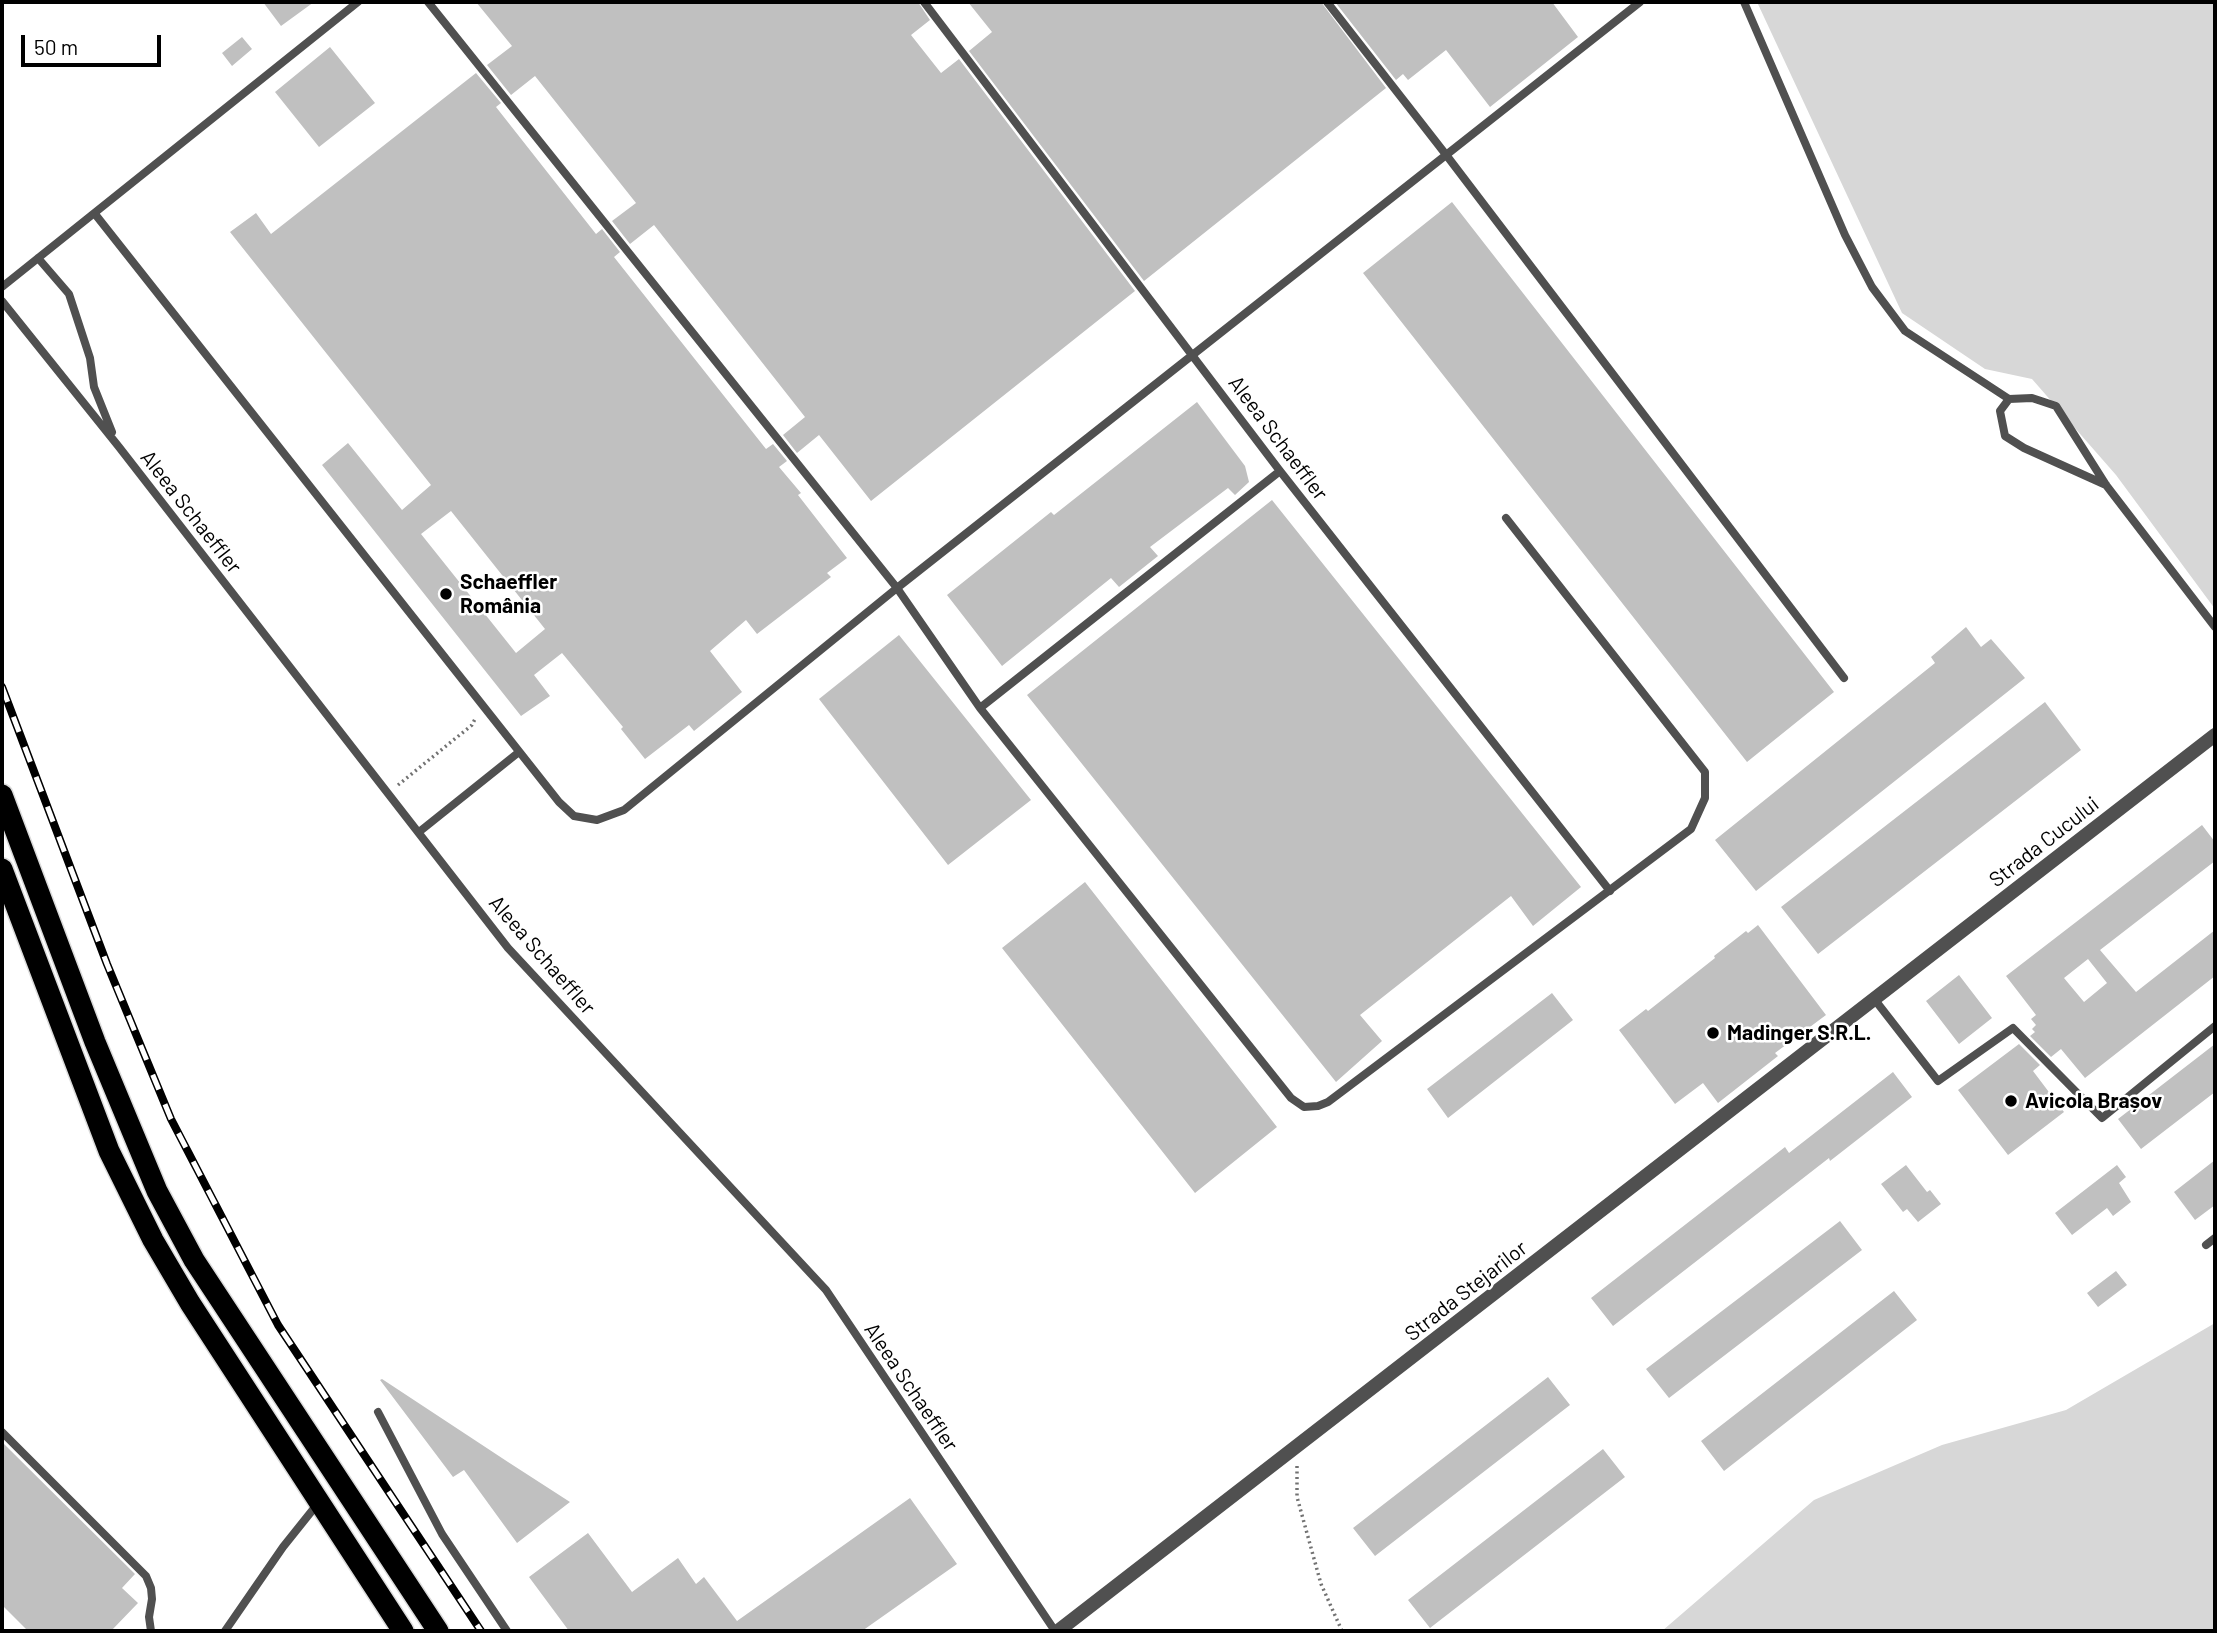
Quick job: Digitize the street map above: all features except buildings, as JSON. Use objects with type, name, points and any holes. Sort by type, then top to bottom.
[{"type":"highway","points":[[2,795],[95,1042],[157,1191],[194,1260],[438,1631]]},
{"type":"highway","points":[[2,869],[110,1150],[153,1240],[190,1303],[403,1631]]},
{"type":"street","name":"Strada Cucului","points":[[1898,982],[2215,735]]},
{"type":"street","name":"Strada Stejarilor","points":[[1056,1631],[1898,982]]},
{"type":"lane","points":[[2,288],[358,2]]},
{"type":"lane","points":[[428,2],[897,588],[980,708],[1292,1098],[1304,1107],[1328,1102],[1691,829],[1705,798],[1705,772],[1506,518]]},
{"type":"lane","name":"Aleea Schaeffler","points":[[924,2],[1280,471],[1610,891]]},
{"type":"lane","points":[[1327,2],[1844,678]]},
{"type":"lane","points":[[95,214],[559,802],[575,816],[597,820],[624,810],[897,588],[1640,2]]},
{"type":"lane","points":[[1744,2],[1846,235],[1872,287],[1905,331],[2008,399],[2032,398],[2056,407],[2106,485],[2215,627]]},
{"type":"lane","points":[[38,258],[69,294],[90,358],[93,387],[118,447]]},
{"type":"lane","name":"Aleea Schaeffler","points":[[2,301],[508,948],[826,1290],[1056,1631]]},
{"type":"lane","points":[[2008,399],[2000,411],[2005,436],[2024,448],[2106,485]]},
{"type":"lane","points":[[980,708],[1280,471]]},
{"type":"lane","points":[[419,832],[519,752]]},
{"type":"lane","points":[[1875,1000],[1938,1080],[2013,1028],[2102,1118],[2215,1026]]},
{"type":"lane","points":[[2206,1245],[2215,1238]]},
{"type":"lane","points":[[378,1412],[442,1534],[507,1631]]},
{"type":"lane","points":[[2,1432],[146,1576],[151,1588],[151,1631]]},
{"type":"lane","points":[[225,1631],[283,1547],[319,1502]]},
{"type":"path","points":[[388,793],[472,725],[482,705]]},
{"type":"path","points":[[1298,1447],[1297,1497],[1321,1584],[1342,1631]]},
{"type":"shaded area","points":[[1757,2],[2215,2],[2215,609],[2116,475],[2032,379],[1985,369],[1902,313]]},
{"type":"shaded area","points":[[2215,1323],[2215,1631],[1662,1631],[1814,1500],[1942,1445],[2066,1410]]},
{"type":"railway","points":[[2,687],[107,964],[171,1119],[278,1325],[481,1631]]},
{"type":"place","name":"Schaeffler România","points":[[446,594]]},
{"type":"place","name":"Madinger S.R.L.","points":[[1713,1033]]},
{"type":"place","name":"Avicola Brașov","points":[[2011,1101]]}]
